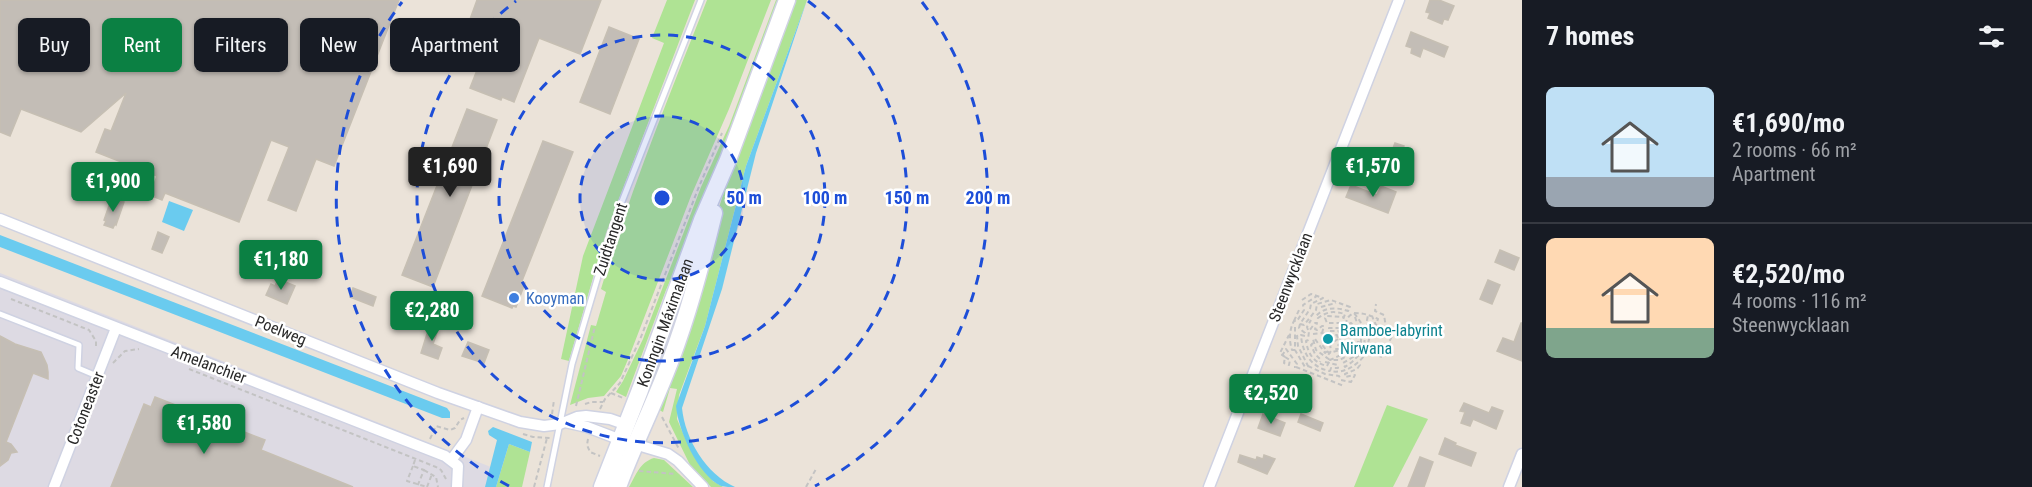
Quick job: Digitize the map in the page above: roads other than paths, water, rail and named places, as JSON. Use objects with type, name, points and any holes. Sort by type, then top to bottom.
[{"type":"main road","name":"Koningin Máximalaan","points":[[602,487],[627,436],[652,410],[680,336],[728,160],[787,0]]},
{"type":"main road","name":"Koningin Máximalaan","points":[[618,487],[627,436]]},
{"type":"street","name":"Steenwycklaan","points":[[1209,487],[1399,0]]},
{"type":"street","name":"Poelweg","points":[[0,219],[477,411],[531,425],[544,426],[586,416],[610,419],[627,436]]},
{"type":"street","name":"Amelanchier","points":[[0,282],[452,459]]},
{"type":"street","name":"Cotoneaster","points":[[54,487],[116,328]]},
{"type":"street","points":[[457,487],[458,466],[452,459],[466,440],[477,411]]},
{"type":"street","name":"Poelweg","points":[[562,423],[627,436],[668,454],[678,460],[703,487]]},
{"type":"street","points":[[1509,487],[1522,454]]},
{"type":"lane","name":"Zuidtangent","points":[[547,487],[562,423],[572,364],[618,215],[701,0]]},
{"type":"lane","points":[[0,314],[79,345],[78,368],[98,376]]},
{"type":"water","points":[[807,0],[756,153],[722,289],[682,408],[687,432],[699,454],[715,474],[735,487],[721,486],[697,462],[685,439],[676,406],[705,326],[746,166]]},
{"type":"water","points":[[169,201],[193,210],[184,231],[162,222]]},
{"type":"water","points":[[0,235],[447,408],[450,418],[442,418],[0,247]]},
{"type":"water","points":[[493,427],[532,442],[530,452],[509,444],[496,487],[485,487],[497,440],[489,435],[488,431]]},
{"type":"place","name":"Kooyman","points":[[514,298]]},
{"type":"place","name":"Bamboe-labyrint Nirwana","points":[[1328,339]]}]
